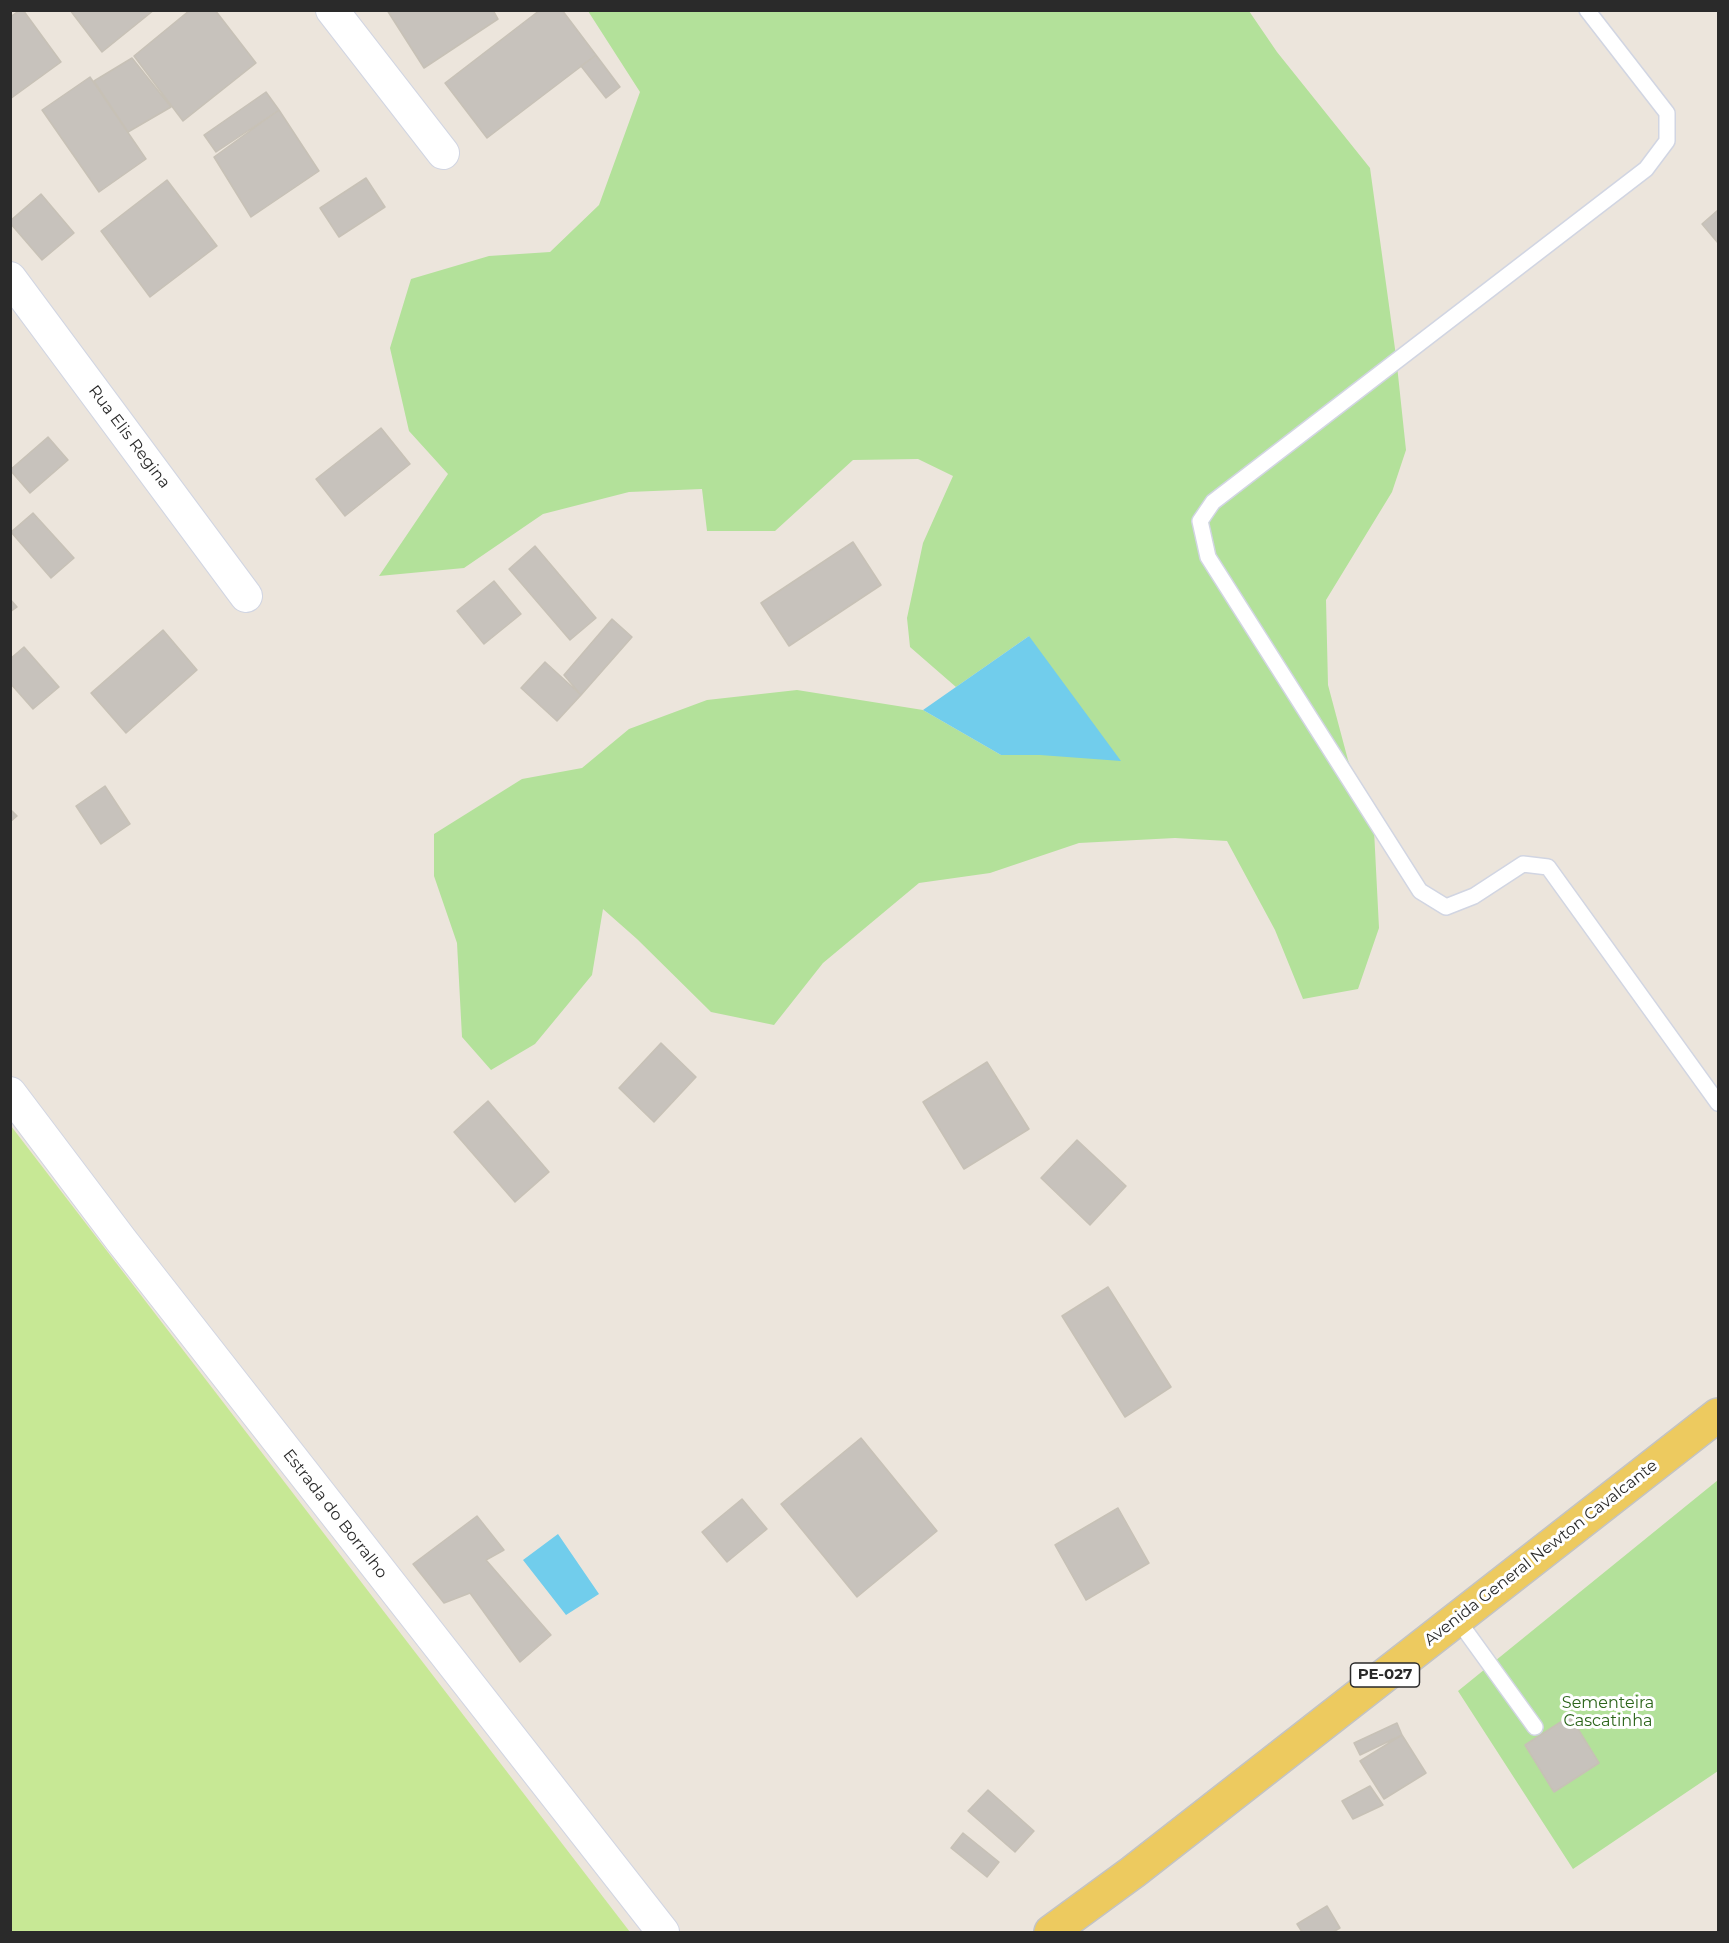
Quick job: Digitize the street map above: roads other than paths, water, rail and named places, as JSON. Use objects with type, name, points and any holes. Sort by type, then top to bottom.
[{"type":"main road","name":"Avenida General Newton Cavalcante","points":[[1051,1932],[1133,1872],[1719,1416]]},
{"type":"street","points":[[332,10],[443,153]]},
{"type":"street","name":"Rua Elis Regina","points":[[10,278],[246,596]]},
{"type":"street","name":"Estrada do Borralho","points":[[10,1092],[120,1240],[663,1932]]},
{"type":"lane","points":[[1587,10],[1667,113],[1667,141],[1653,160],[1646,169],[1213,502],[1200,521],[1208,557],[1420,891],[1446,907],[1474,896],[1522,864],[1548,867],[1719,1103]]},
{"type":"lane","points":[[1457,1619],[1535,1727]]},
{"type":"water","points":[[1029,636],[1121,761],[1040,755],[1001,755],[923,710]]},
{"type":"water","points":[[558,1534],[599,1594],[566,1615],[523,1560]]},
{"type":"park label","name":"Sementeira Cascatinha","points":[[1608,1712]]}]
